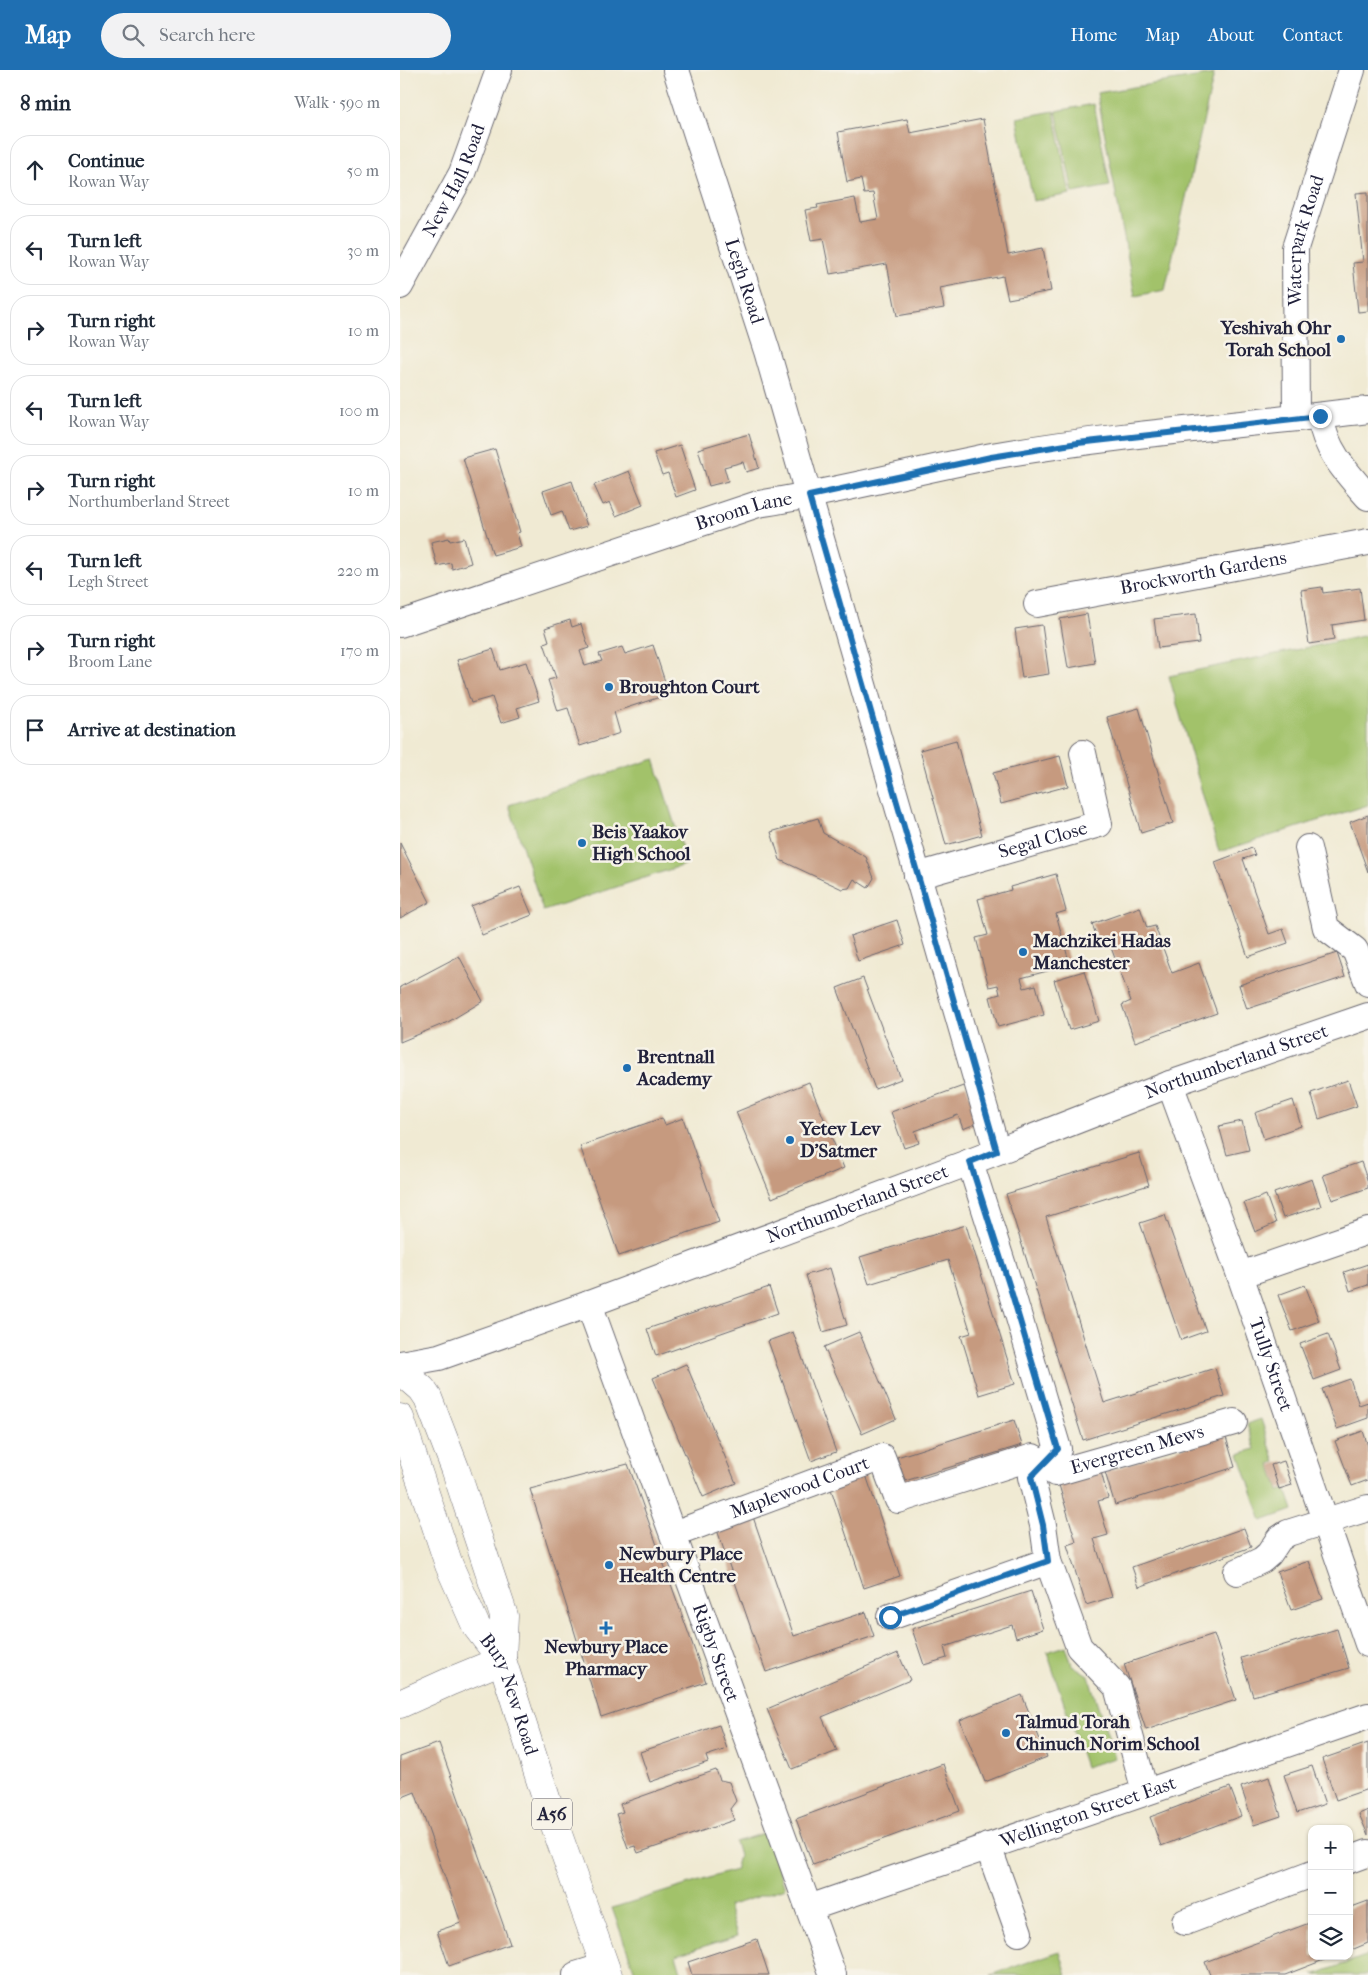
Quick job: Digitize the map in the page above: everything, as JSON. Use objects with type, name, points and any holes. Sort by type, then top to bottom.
[{"type":"main road","name":"A56","points":[[400,1370],[422,1389],[428,1398],[455,1468],[504,1616],[502,1660]]},
{"type":"main road","name":"Bury New Road","points":[[400,1418],[449,1565],[476,1626],[502,1660],[606,1971]]},
{"type":"main road","points":[[400,1704],[502,1660]]},
{"type":"street","name":"New Hall Road","points":[[400,286],[462,172],[499,70]]},
{"type":"street","name":"Legh Road","points":[[676,70],[767,350],[997,1151]]},
{"type":"street","name":"Waterpark Road","points":[[1352,70],[1295,248],[1308,417],[1323,432],[1338,462],[1368,497]]},
{"type":"street","name":"Broom Lane","points":[[400,624],[750,507],[1001,455],[1078,443],[1368,410]]},
{"type":"street","name":"Brockworth Gardens","points":[[1037,604],[1368,542]]},
{"type":"street","name":"Segal Close","points":[[917,876],[1099,824],[1083,753]]},
{"type":"street","points":[[1308,848],[1326,928],[1354,950],[1368,983]]},
{"type":"street","name":"Northumberland Street","points":[[400,1364],[439,1357],[589,1304],[970,1162],[1170,1084],[1368,1016]]},
{"type":"street","name":"Tully Street","points":[[1170,1084],[1240,1275],[1368,1644]]},
{"type":"street","points":[[970,1162],[1058,1449],[1031,1477],[1043,1525],[1048,1561],[1079,1647],[1117,1687],[1145,1792]]},
{"type":"street","points":[[1240,1275],[1368,1231]]},
{"type":"street","name":"Rigby Street","points":[[589,1304],[833,1975]]},
{"type":"street","name":"Evergreen Mews","points":[[1043,1464],[1055,1473],[1234,1422]]},
{"type":"street","name":"Maplewood Court","points":[[674,1534],[882,1457],[898,1500],[1033,1456],[1043,1464]]},
{"type":"street","points":[[1237,1572],[1262,1560],[1269,1554],[1279,1539],[1288,1533],[1368,1508]]},
{"type":"street","points":[[890,1617],[1048,1561]]},
{"type":"street","name":"Wellington Street East","points":[[809,1908],[1368,1716]]},
{"type":"street","points":[[988,1846],[1019,1932]]},
{"type":"street","points":[[1353,1859],[1368,1853]]},
{"type":"street","points":[[1185,1922],[1308,1876]]},
{"type":"street","points":[[576,1975],[606,1971]]},
{"type":"green space","points":[[1214,74],[1165,290],[1135,296],[1097,93]]},
{"type":"green space","points":[[1094,104],[1110,186],[1073,193],[1056,111]]},
{"type":"green space","points":[[1054,111],[1070,194],[1033,201],[1017,118]]},
{"type":"green space","points":[[1368,635],[1368,805],[1219,852],[1169,676]]},
{"type":"green space","points":[[654,759],[687,864],[543,911],[509,805]]},
{"type":"green space","points":[[1261,1419],[1275,1462],[1270,1464],[1279,1491],[1286,1489],[1293,1510],[1262,1521],[1239,1454],[1255,1449],[1247,1424]]},
{"type":"green space","points":[[1066,1646],[1072,1665],[1088,1675],[1115,1758],[1085,1767],[1047,1652]]},
{"type":"green space","points":[[767,1832],[785,1888],[728,1906],[737,1936],[676,1955],[682,1975],[636,1975],[612,1908],[735,1870],[739,1856],[735,1842]]},
{"type":"green space","points":[[1060,1951],[1067,1975],[991,1975]]},
{"type":"green space","points":[[1368,1955],[1368,1975],[1314,1975]]},
{"type":"building","points":[[907,119],[910,133],[983,119],[1008,255],[1043,248],[1051,291],[1008,299],[1003,276],[940,288],[944,308],[897,316],[887,264],[830,274],[823,239],[811,241],[805,210],[818,208],[817,205],[855,198],[860,222],[878,219],[873,193],[864,194],[861,179],[847,182],[838,132]]},
{"type":"building","points":[[1368,192],[1368,311],[1358,312],[1353,263],[1363,262],[1356,193]]},
{"type":"building","points":[[749,434],[759,468],[746,472],[743,462],[724,467],[728,481],[709,486],[698,449]]},
{"type":"building","points":[[680,445],[695,490],[676,497],[668,473],[662,475],[654,453]]},
{"type":"building","points":[[495,449],[520,532],[517,533],[521,547],[493,555],[463,458]]},
{"type":"building","points":[[629,471],[643,505],[616,516],[610,502],[603,505],[594,485]]},
{"type":"building","points":[[572,481],[587,526],[569,531],[562,511],[551,515],[543,491]]},
{"type":"building","points":[[449,538],[450,541],[464,538],[471,563],[452,569],[451,563],[437,566],[431,542]]},
{"type":"building","points":[[1322,587],[1323,593],[1360,588],[1364,620],[1332,625],[1334,640],[1309,644],[1301,590]]},
{"type":"building","points":[[1087,614],[1095,663],[1068,668],[1060,619]]},
{"type":"building","points":[[1196,614],[1199,643],[1158,648],[1154,619]]},
{"type":"building","name":"Broughton Court","points":[[570,620],[572,627],[581,624],[589,648],[580,651],[585,666],[602,661],[599,654],[622,647],[625,654],[653,645],[669,694],[614,712],[620,733],[580,746],[568,708],[558,711],[548,680],[556,678],[544,643],[549,641],[545,628]]},
{"type":"building","points":[[1042,625],[1049,674],[1022,678],[1015,629]]},
{"type":"building","points":[[493,649],[500,670],[526,662],[539,701],[517,708],[520,717],[501,723],[492,697],[471,703],[457,660]]},
{"type":"building","points":[[1139,708],[1173,823],[1141,833],[1107,717]]},
{"type":"building","points":[[956,740],[982,835],[946,845],[920,750]]},
{"type":"building","points":[[1060,756],[1068,786],[1001,804],[993,773]]},
{"type":"building","points":[[1368,815],[1368,872],[1350,822]]},
{"type":"building","points":[[818,818],[823,833],[866,857],[874,878],[868,888],[854,879],[849,888],[842,889],[780,860],[771,832]]},
{"type":"building","points":[[400,843],[430,902],[400,918]]},
{"type":"building","points":[[1252,848],[1255,855],[1243,859],[1269,934],[1283,929],[1288,943],[1248,957],[1215,862]]},
{"type":"building","name":"Machzikei Hadas Manchester","points":[[1056,874],[1066,911],[1056,914],[1070,965],[1021,978],[1024,988],[1036,985],[1044,1015],[998,1027],[990,997],[1000,994],[998,985],[989,987],[976,938],[988,935],[978,899],[1011,890],[1010,887]]},
{"type":"building","points":[[520,887],[532,915],[482,935],[471,906]]},
{"type":"building","points":[[1140,907],[1147,928],[1155,926],[1172,973],[1199,963],[1217,1013],[1135,1042],[1122,1005],[1131,1001],[1110,945],[1101,948],[1092,924]]},
{"type":"building","points":[[897,920],[905,945],[858,961],[850,936]]},
{"type":"building","points":[[1337,953],[1345,977],[1247,1009],[1239,985]]},
{"type":"building","points":[[459,956],[483,1001],[448,1022],[400,1042],[400,987]]},
{"type":"building","points":[[1084,971],[1099,1021],[1069,1030],[1054,980]]},
{"type":"building","points":[[863,978],[901,1079],[875,1089],[837,988]]},
{"type":"building","points":[[1348,1080],[1357,1106],[1319,1119],[1311,1093]]},
{"type":"building","name":"Yetev Lev D'Satmer","points":[[809,1082],[844,1168],[772,1198],[736,1112]]},
{"type":"building","points":[[966,1085],[980,1122],[963,1129],[958,1115],[915,1131],[919,1143],[904,1148],[891,1112]]},
{"type":"building","points":[[1293,1100],[1301,1126],[1264,1139],[1255,1113]]},
{"type":"building","points":[[662,1118],[665,1125],[683,1118],[719,1222],[619,1256],[580,1146]]},
{"type":"building","points":[[1242,1121],[1249,1150],[1227,1155],[1219,1126]]},
{"type":"building","points":[[1139,1153],[1149,1185],[1046,1217],[1104,1403],[1215,1368],[1224,1396],[1083,1440],[1006,1194]]},
{"type":"building","points":[[1361,1162],[1368,1182],[1368,1188],[1332,1200],[1323,1175]]},
{"type":"building","points":[[1312,1179],[1321,1206],[1283,1218],[1274,1193]]},
{"type":"building","points":[[1266,1195],[1276,1223],[1255,1232],[1244,1203]]},
{"type":"building","points":[[1165,1215],[1206,1331],[1181,1340],[1140,1223]]},
{"type":"building","points":[[966,1225],[1015,1384],[979,1395],[961,1336],[971,1333],[948,1260],[869,1284],[860,1257]]},
{"type":"building","points":[[1368,1264],[1368,1285],[1350,1291],[1344,1272]]},
{"type":"building","points":[[830,1268],[847,1325],[823,1332],[806,1275]]},
{"type":"building","points":[[1305,1285],[1319,1321],[1292,1331],[1278,1295]]},
{"type":"building","points":[[769,1287],[778,1313],[656,1356],[647,1329]]},
{"type":"building","points":[[793,1332],[836,1452],[811,1461],[768,1341]]},
{"type":"building","points":[[859,1332],[896,1419],[862,1434],[824,1347]]},
{"type":"building","points":[[1328,1334],[1341,1370],[1314,1380],[1300,1344]]},
{"type":"building","points":[[686,1364],[736,1483],[703,1497],[653,1378]]},
{"type":"building","points":[[1350,1379],[1359,1405],[1368,1402],[1368,1418],[1337,1429],[1322,1389]]},
{"type":"building","points":[[1014,1420],[1022,1445],[905,1481],[897,1457]]},
{"type":"building","points":[[1363,1431],[1368,1446],[1368,1480],[1352,1486],[1335,1441]]},
{"type":"building","points":[[1225,1434],[1235,1467],[1115,1505],[1105,1472]]},
{"type":"building","points":[[1284,1461],[1292,1485],[1279,1489],[1271,1465]]},
{"type":"building","name":"Newbury Place Health Centre","points":[[628,1464],[706,1682],[601,1717],[530,1489]]},
{"type":"building","points":[[865,1472],[900,1576],[864,1588],[829,1483]]},
{"type":"building","points":[[1101,1472],[1108,1498],[1098,1501],[1108,1535],[1094,1539],[1112,1597],[1086,1605],[1067,1545],[1076,1542],[1059,1485]]},
{"type":"building","points":[[751,1511],[794,1636],[866,1612],[874,1636],[766,1672],[715,1524]]},
{"type":"building","points":[[1244,1528],[1251,1547],[1139,1587],[1132,1567]]},
{"type":"building","points":[[1309,1561],[1323,1599],[1291,1610],[1277,1572]]},
{"type":"building","points":[[1031,1591],[1043,1629],[1016,1638],[1012,1625],[944,1647],[947,1658],[924,1665],[912,1629]]},
{"type":"building","points":[[1337,1629],[1349,1668],[1253,1696],[1241,1658]]},
{"type":"building","points":[[1214,1634],[1236,1700],[1146,1730],[1124,1664]]},
{"type":"building","points":[[898,1653],[910,1680],[822,1717],[837,1751],[792,1769],[767,1709]]},
{"type":"building","points":[[1022,1695],[1047,1757],[985,1782],[960,1720]]},
{"type":"building","points":[[719,1725],[727,1749],[706,1756],[708,1762],[650,1782],[640,1752]]},
{"type":"building","points":[[439,1743],[510,1944],[449,1966],[437,1931],[461,1923],[415,1792],[400,1798],[400,1757]]},
{"type":"building","points":[[1368,1743],[1368,1789],[1336,1800],[1322,1759]]},
{"type":"building","points":[[943,1764],[960,1811],[813,1865],[796,1819]]},
{"type":"building","points":[[1312,1766],[1325,1804],[1297,1813],[1284,1775]]},
{"type":"building","points":[[716,1770],[720,1780],[729,1782],[736,1801],[730,1809],[734,1820],[638,1853],[635,1846],[628,1848],[616,1814],[623,1812],[620,1804]]},
{"type":"building","points":[[1269,1777],[1281,1816],[1254,1825],[1241,1787]]},
{"type":"building","points":[[1230,1787],[1241,1816],[1161,1846],[1150,1817]]},
{"type":"building","points":[[1368,1810],[1368,1835],[1359,1814]]},
{"type":"building","points":[[1368,1901],[1368,1943],[1353,1949],[1353,1915],[1353,1907]]},
{"type":"building","points":[[1308,1923],[1308,1960],[1324,1960],[1285,1975],[1210,1975],[1205,1962]]},
{"type":"building","points":[[757,1939],[769,1975],[692,1975],[688,1962]]},
{"type":"place","name":"Yeshivah Ohr Torah School","points":[[1341,339]]},
{"type":"place","name":"Broughton Court","points":[[609,687]]},
{"type":"place","name":"Beis Yaakov High School","points":[[582,843]]},
{"type":"place","name":"Machzikei Hadas Manchester","points":[[1023,952]]},
{"type":"place","name":"Brentnall Academy","points":[[627,1068]]},
{"type":"place","name":"Yetev Lev D'Satmer","points":[[790,1140]]},
{"type":"place","name":"Newbury Place Health Centre","points":[[609,1565]]},
{"type":"place","name":"Newbury Place Pharmacy","points":[[606,1628]]},
{"type":"place","name":"Talmud Torah Chinuch Norim School","points":[[1006,1733]]},
{"type":"route","points":[[890,1617],[1048,1561],[1043,1525],[1031,1477],[1058,1449],[970,1162],[997,1151],[809,496],[991,457],[1078,443],[1320,416]]}]
